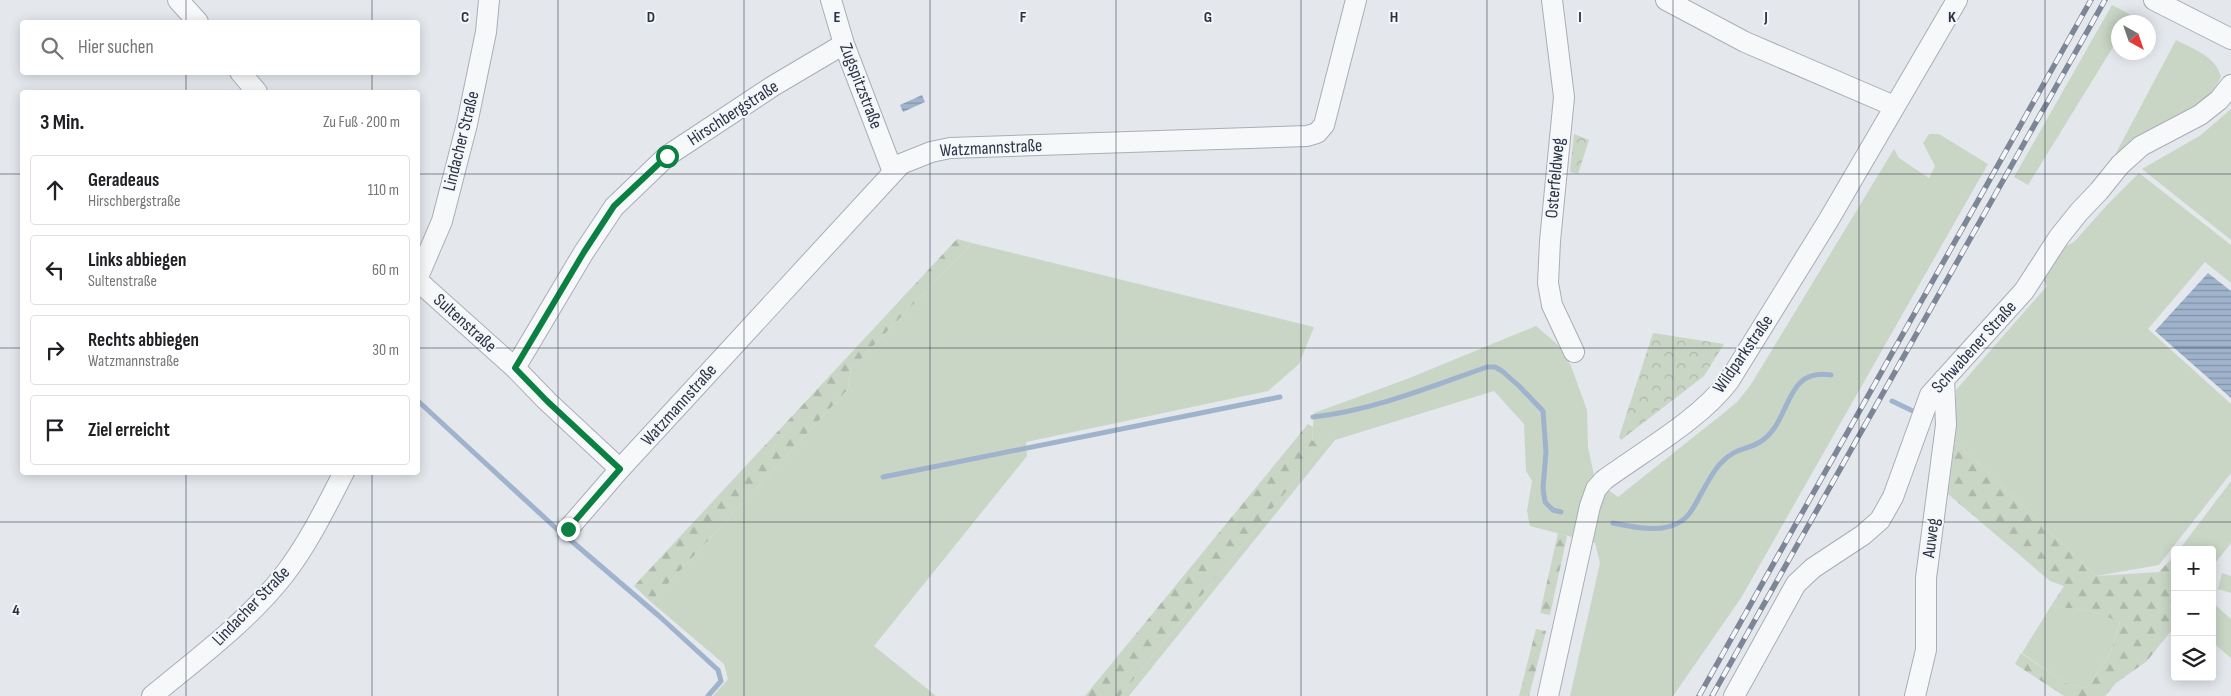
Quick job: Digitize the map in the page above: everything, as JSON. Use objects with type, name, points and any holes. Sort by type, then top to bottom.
[{"type":"street","points":[[178,0],[196,20]]},
{"type":"street","name":"Lindacher Straße","points":[[420,272],[442,221],[467,124],[486,32],[489,0]]},
{"type":"street","name":"Zugspitzstraße","points":[[831,0],[844,44],[893,172]]},
{"type":"street","name":"Watzmannstraße","points":[[568,529],[620,469],[893,172],[915,157],[950,148],[1307,136],[1317,132],[1324,125],[1356,0]]},
{"type":"street","name":"Osterfeldweg","points":[[1552,0],[1564,97],[1550,241],[1548,283],[1552,305],[1574,352]]},
{"type":"street","points":[[1666,0],[1745,42],[1894,106]]},
{"type":"street","name":"Wildparkstraße","points":[[1548,696],[1588,515],[1596,489],[1613,474],[1676,428],[1724,387],[1738,368],[1828,221],[1957,0]]},
{"type":"street","points":[[2154,0],[2231,39]]},
{"type":"street","name":"Hirschbergstraße","points":[[515,368],[584,252],[614,206],[674,150],[773,86],[844,44]]},
{"type":"street","points":[[243,75],[255,90]]},
{"type":"street","name":"Schwabener Straße","points":[[1734,696],[1796,584],[1813,568],[1862,535],[1880,520],[1893,497],[1920,416],[1930,396],[2024,291],[2059,237],[2120,165],[2141,146],[2200,115],[2219,100],[2231,85]]},
{"type":"street","name":"Sultenstraße","points":[[420,283],[515,368],[547,401],[620,469]]},
{"type":"street","name":"Auweg","points":[[1915,696],[1926,650],[1926,578],[1946,425],[1944,379]]},
{"type":"street","name":"Lindacher Straße","points":[[152,696],[224,638],[270,592],[285,574],[302,547],[342,475]]},
{"type":"green space","points":[[2112,5],[2131,15],[2111,15],[2111,50],[2028,185],[2014,177]]},
{"type":"green space","points":[[2176,40],[2209,58],[2218,70],[2221,77],[2212,94],[2107,170]]},
{"type":"green space","points":[[2231,109],[2231,240],[2142,169],[2201,135]]},
{"type":"green space","points":[[1574,134],[1589,140],[1578,174],[1570,172]]},
{"type":"green space","points":[[1929,134],[1939,134],[1988,164],[1741,598],[1673,696],[1570,696],[1600,563],[1595,543],[1530,526],[1527,511],[1532,481],[1526,471],[1524,424],[1494,391],[1335,440],[1129,696],[1120,696],[1331,436],[1312,442],[1314,413],[1407,379],[1536,326],[1557,344],[1571,366],[1587,410],[1588,447],[1595,480],[1618,497],[1737,402],[1750,386],[1894,149],[1899,158],[1929,178],[1935,166],[1923,143]]},
{"type":"green space","points":[[2139,173],[2231,245],[2231,283],[2205,262],[2148,329],[2231,404],[2231,473],[2174,546],[2171,546],[2171,550],[2159,565],[2096,576],[1955,441],[1956,390],[2047,286],[2041,276],[2062,248],[2074,242]]},
{"type":"green space","points":[[957,239],[972,243],[851,369],[848,389],[651,602],[634,586]]},
{"type":"green space","points":[[972,243],[1314,327],[1299,364],[1268,391],[1026,442],[1027,456],[874,646],[936,696],[713,696],[728,679],[724,664],[651,602],[848,389],[851,369]]},
{"type":"green space","points":[[1653,333],[1724,344],[1704,376],[1621,440],[1619,437]]},
{"type":"green space","points":[[1308,424],[1313,427],[1312,441],[1332,435],[1120,696],[1085,696]]},
{"type":"green space","points":[[1955,441],[2096,576],[2159,572],[2171,559],[2171,631],[2147,661],[2116,683],[2105,696],[2064,696],[2015,664],[2021,653],[2065,683],[2087,688],[2110,654],[2120,622],[2092,611],[2051,606],[2064,586],[2050,581],[1948,494]]},
{"type":"green space","points":[[2231,481],[2231,543],[2216,562],[2216,546],[2182,546]]},
{"type":"green space","points":[[1558,533],[1567,536],[1550,615],[1540,613]]},
{"type":"green space","points":[[2222,573],[2231,576],[2231,593],[2218,589]]},
{"type":"green space","points":[[2051,606],[2092,611],[2120,621],[2110,654],[2087,688],[2065,683],[2022,653]]},
{"type":"green space","points":[[2216,606],[2231,619],[2231,658],[2216,645]]},
{"type":"green space","points":[[1536,629],[1546,631],[1529,696],[1519,696]]},
{"type":"water","points":[[922,95],[925,102],[903,112],[900,105]]},
{"type":"water","points":[[2208,273],[2231,291],[2231,398],[2155,331]]},
{"type":"waterway","points":[[1313,417],[1336,414],[1380,403],[1487,367],[1495,367],[1519,386],[1543,411],[1546,452],[1543,488],[1545,502],[1553,510],[1561,512]]},
{"type":"waterway","points":[[1613,523],[1653,529],[1663,528],[1682,521],[1691,512],[1721,463],[1731,454],[1760,442],[1770,433],[1796,388],[1804,379],[1815,375],[1831,375]]},
{"type":"waterway","points":[[883,477],[1280,397]]},
{"type":"waterway","points":[[1892,401],[1915,412]]},
{"type":"waterway","points":[[420,403],[559,531]]},
{"type":"waterway","points":[[568,538],[659,616],[718,670],[721,681],[708,696]]},
{"type":"railway","points":[[1699,696],[2091,0]]},
{"type":"railway","points":[[1712,696],[2105,0]]},
{"type":"route","points":[[568,529],[620,469],[547,401],[515,368],[584,252],[614,206],[667,156]]}]
